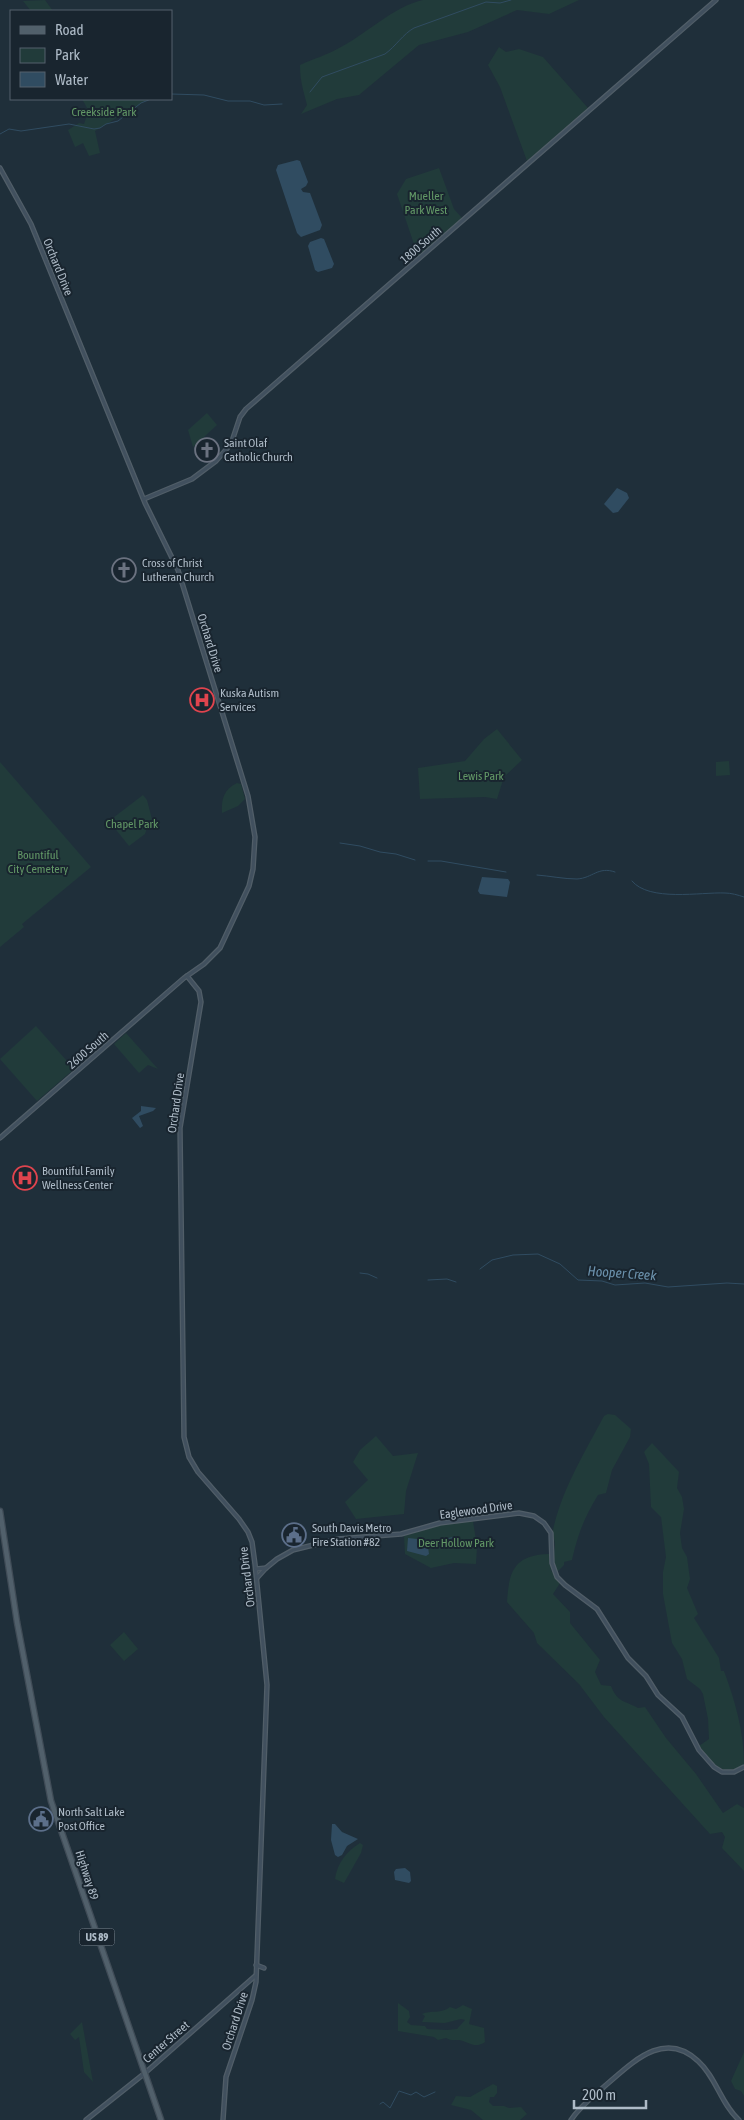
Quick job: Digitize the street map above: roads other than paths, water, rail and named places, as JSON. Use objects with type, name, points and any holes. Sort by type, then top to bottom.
[{"type":"main road","name":"1800 South","points":[[144,498],[189,481],[216,461],[231,444],[240,417],[244,411],[716,0]]},
{"type":"main road","name":"Orchard Drive","points":[[0,168],[33,229],[144,498],[181,578],[243,778],[255,837],[251,881],[223,942],[209,961],[187,976],[199,991],[201,1002],[180,1128],[183,1432],[188,1453],[196,1470],[248,1532],[252,1542],[267,1685],[256,1976],[252,2000],[226,2077],[223,2120]]},
{"type":"main road","name":"2600 South","points":[[0,1138],[187,976]]},
{"type":"main road","name":"Highway 89","points":[[0,1511],[17,1622],[52,1801],[161,2120]]},
{"type":"main road","name":"Eaglewood Drive","points":[[256,1570],[266,1568],[293,1550],[342,1538],[401,1534],[440,1524],[519,1513],[534,1516],[544,1522],[551,1533],[552,1564],[557,1577],[595,1607],[628,1658],[646,1676],[658,1695],[682,1717],[699,1750],[714,1767],[722,1772],[734,1772],[744,1766]]},
{"type":"main road","points":[[257,1579],[266,1568]]},
{"type":"main road","points":[[256,1965],[264,1968]]},
{"type":"main road","name":"Center Street","points":[[86,2120],[145,2073],[256,1976]]},
{"type":"main road","points":[[571,2120],[581,2107],[641,2056],[657,2049],[669,2048],[689,2054],[702,2064],[729,2110],[739,2120]]},
{"type":"water","points":[[297,160],[300,161],[308,182],[301,189],[303,192],[310,193],[322,225],[320,230],[301,237],[297,233],[276,170],[278,165]]},
{"type":"water","points":[[321,238],[324,239],[334,264],[332,268],[318,272],[315,270],[308,246],[310,242]]},
{"type":"water","points":[[617,488],[627,493],[629,498],[618,512],[613,513],[604,504]]},
{"type":"water","points":[[482,877],[508,879],[510,882],[507,897],[480,894],[478,891]]},
{"type":"water","points":[[141,1106],[156,1108],[139,1116],[143,1126],[140,1128],[132,1118],[141,1111]]},
{"type":"water","points":[[408,1538],[427,1540],[429,1554],[426,1556],[407,1551]]},
{"type":"water","points":[[332,1824],[335,1824],[342,1832],[358,1839],[347,1846],[342,1855],[338,1857],[335,1855],[331,1840]]},
{"type":"water","points":[[405,1868],[410,1872],[411,1881],[409,1883],[395,1880],[394,1872],[396,1869]]},
{"type":"waterway","points":[[310,92],[322,77],[385,54],[406,33],[414,28],[486,2],[500,3],[511,0]]},
{"type":"waterway","points":[[172,94],[204,95],[228,101],[250,101],[264,105],[282,104]]},
{"type":"waterway","points":[[0,134],[9,129],[21,131],[69,124],[94,129],[100,128],[106,124],[118,121],[141,103],[148,100]]},
{"type":"waterway","points":[[340,843],[396,854],[415,860]]},
{"type":"waterway","points":[[428,861],[441,861],[506,872]]},
{"type":"waterway","points":[[537,875],[577,879],[604,870],[615,872]]},
{"type":"waterway","points":[[632,881],[640,888],[663,894],[727,893],[744,897]]},
{"type":"waterway","name":"Hooper Creek","points":[[480,1269],[492,1260],[513,1255],[538,1254],[560,1264],[578,1280],[602,1281],[615,1285],[645,1283],[668,1287],[727,1283],[744,1284]]},
{"type":"waterway","name":"Hooper Creek","points":[[360,1273],[377,1278]]},
{"type":"waterway","name":"Hooper Creek","points":[[428,1280],[447,1279],[456,1282]]},
{"type":"waterway","points":[[427,1547],[437,1548],[442,1540],[455,1537]]},
{"type":"waterway","points":[[380,2104],[383,2102],[390,2108],[399,2091],[411,2095],[416,2092],[424,2097],[435,2092]]},
{"type":"place","name":"Saint Olaf Catholic Church","points":[[207,450]]},
{"type":"place","name":"Cross of Christ Lutheran Church","points":[[124,570]]},
{"type":"place","name":"Kuska Autism Services","points":[[202,700]]},
{"type":"place","name":"Bountiful Family Wellness Center","points":[[25,1178]]},
{"type":"place","name":"South Davis Metro Fire Station #82","points":[[294,1535]]},
{"type":"place","name":"North Salt Lake Post Office","points":[[41,1819]]},
{"type":"park label","name":"Creekside Park","points":[[104,112]]},
{"type":"park label","name":"Mueller Park West","points":[[426,203]]},
{"type":"park label","name":"Lewis Park","points":[[481,776]]},
{"type":"park label","name":"Chapel Park","points":[[132,824]]},
{"type":"park label","name":"Bountiful City Cemetery","points":[[38,862]]},
{"type":"park label","name":"Deer Hollow Park","points":[[456,1543]]}]
